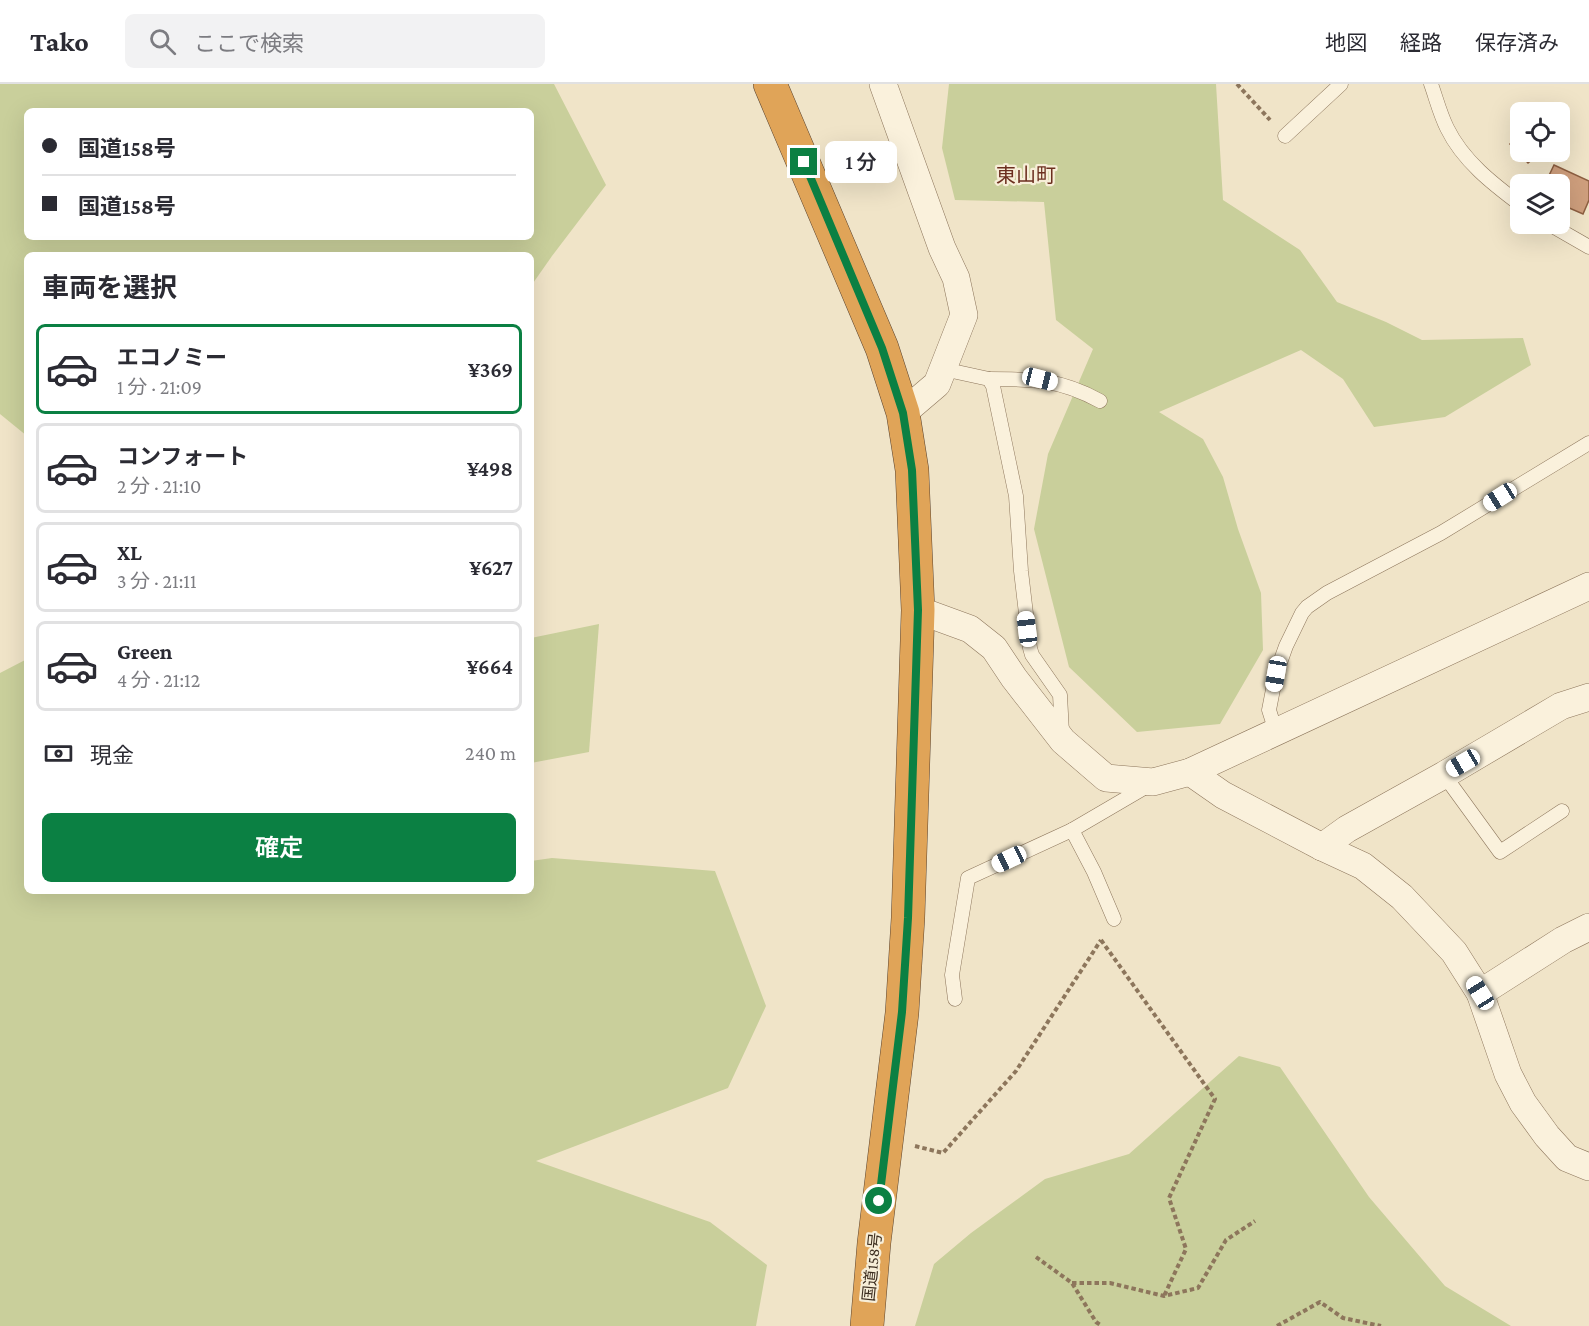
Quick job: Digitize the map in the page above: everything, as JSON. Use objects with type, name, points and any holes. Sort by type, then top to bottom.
[{"type":"highway","name":"国道158号","points":[[770,84],[882,348],[903,413],[912,470],[918,610],[908,918],[902,1012],[886,1138],[867,1326]]},
{"type":"street","points":[[883,84],[942,248],[956,278],[964,315],[937,384],[903,413]]},
{"type":"street","points":[[918,610],[970,629],[994,648],[1014,678],[1063,741],[1106,778],[1153,782],[1190,772],[1589,586]]},
{"type":"street","points":[[1322,847],[1347,829],[1561,706],[1589,697]]},
{"type":"street","points":[[1190,772],[1223,795],[1363,866],[1402,897],[1454,952],[1480,993],[1508,1074],[1523,1103],[1547,1136],[1567,1158],[1589,1167]]},
{"type":"street","points":[[1480,993],[1563,940],[1589,927]]},
{"type":"lane","points":[[1285,136],[1341,84]]},
{"type":"lane","points":[[1431,84],[1447,128],[1463,153],[1483,175],[1510,196]]},
{"type":"lane","points":[[1567,234],[1589,247]]},
{"type":"lane","points":[[943,369],[989,379],[1040,379],[1085,393],[1100,401]]},
{"type":"lane","points":[[989,379],[993,386],[1016,496],[1021,571],[1030,648],[1032,655],[1060,694],[1063,741]]},
{"type":"lane","points":[[1276,732],[1269,710],[1276,674],[1286,646],[1307,607],[1327,593],[1440,533],[1589,443]]},
{"type":"lane","points":[[1444,775],[1500,852],[1562,811]]},
{"type":"lane","points":[[955,999],[952,975],[968,878],[1072,830],[1153,782]]},
{"type":"lane","points":[[1072,830],[1094,872],[1114,919]]},
{"type":"path","points":[[1237,84],[1285,136]]},
{"type":"path","points":[[886,1138],[943,1154],[1016,1071],[1114,919]]},
{"type":"path","points":[[1101,940],[1215,1099],[1169,1198],[1186,1249],[1164,1296]]},
{"type":"path","points":[[1072,1282],[1110,1283],[1164,1296],[1198,1287],[1226,1240],[1255,1221]]},
{"type":"path","points":[[1036,1257],[1072,1282],[1096,1322],[1102,1326]]},
{"type":"path","points":[[1277,1326],[1320,1302],[1343,1318],[1381,1326]]},
{"type":"path","points":[[1341,1326],[1343,1318]]},
{"type":"green space","points":[[0,84],[554,84],[606,185],[534,282],[534,252],[24,252],[24,434],[0,414]]},
{"type":"green space","points":[[949,84],[1216,84],[1223,200],[1300,250],[1337,302],[1422,340],[1523,338],[1531,365],[1445,417],[1374,427],[1343,379],[1301,350],[1159,412],[1203,439],[1223,477],[1238,529],[1261,593],[1263,650],[1220,724],[1137,732],[1069,667],[1034,529],[1048,454],[1093,349],[1056,320],[1044,202],[955,200],[942,148]]},
{"type":"green space","points":[[599,624],[589,752],[534,762],[534,637]]},
{"type":"green space","points":[[24,661],[24,894],[534,894],[534,861],[552,858],[715,871],[766,1006],[728,1088],[536,1161],[710,1222],[767,1265],[756,1326],[0,1326],[0,673]]},
{"type":"green space","points":[[1239,1056],[1280,1067],[1369,1197],[1445,1286],[1511,1326],[915,1326],[934,1264],[971,1233],[1045,1179],[1129,1154]]},
{"type":"building","points":[[1554,165],[1589,181],[1589,200],[1583,214],[1570,208],[1570,174],[1550,174]]},
{"type":"district","name":"東山町","points":[[1026,175]]},
{"type":"route","points":[[804,162],[882,348],[903,413],[912,470],[918,610],[908,918],[902,1012],[879,1201]]}]
